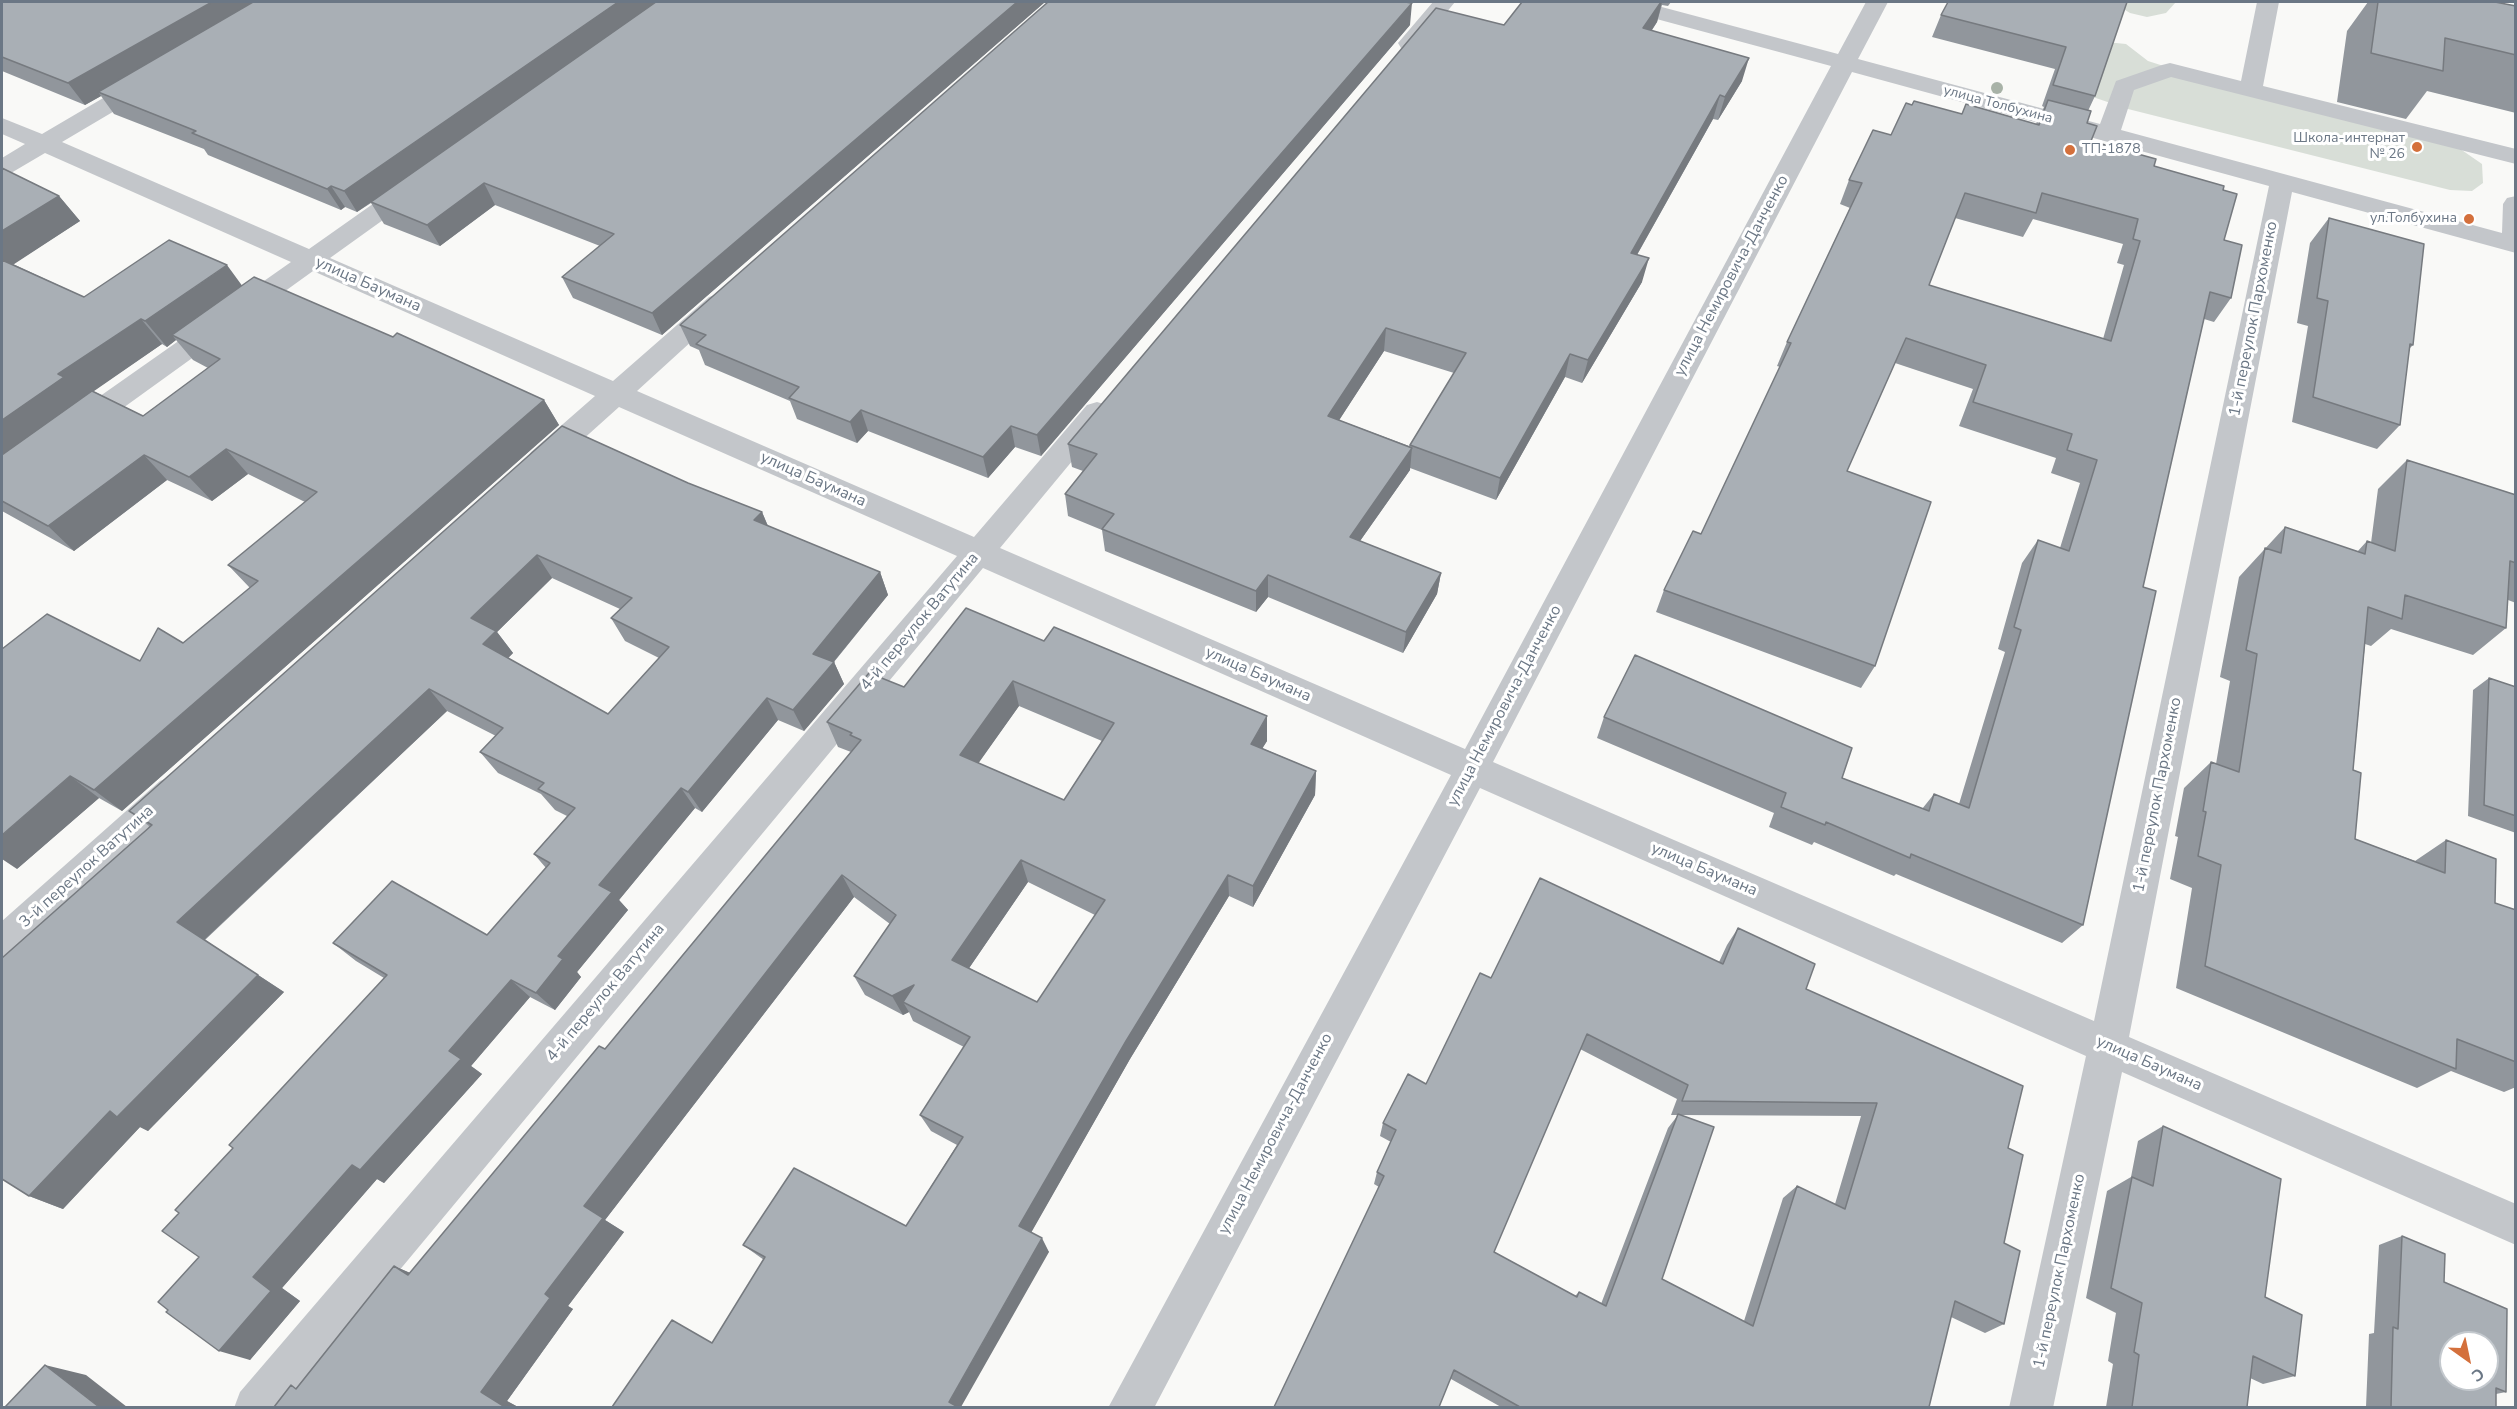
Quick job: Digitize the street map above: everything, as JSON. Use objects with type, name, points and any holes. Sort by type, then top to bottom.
[{"type":"street","points":[[1391,65],[1444,2]]},
{"type":"street","name":"улица Толбухина","points":[[1620,2],[2515,244]]},
{"type":"street","name":"улица Немировича-Данченко","points":[[1130,1407],[1472,769],[1877,2]]},
{"type":"street","points":[[2251,90],[2268,2]]},
{"type":"street","points":[[2108,135],[2124,86],[2170,70],[2516,157]]},
{"type":"street","points":[[2,168],[163,72]]},
{"type":"street","name":"улица Баумана","points":[[2,124],[2516,1225]]},
{"type":"street","points":[[2,480],[435,171]]},
{"type":"street","name":"1-й переулок Пархоменко","points":[[2031,1407],[2108,1045],[2282,182]]},
{"type":"street","points":[[2515,244],[2516,204]]},
{"type":"street","points":[[517,481],[740,284]]},
{"type":"street","name":"4-й переулок Ватутина","points":[[256,1407],[1116,390]]},
{"type":"street","name":"3-й переулок Ватутина","points":[[2,944],[188,776]]},
{"type":"shaded area","points":[[2112,2],[2176,2],[2166,13],[2147,17],[2130,13]]},
{"type":"shaded area","points":[[2106,42],[2126,44],[2148,61],[2176,70],[2456,146],[2482,164],[2483,183],[2472,191],[2450,190],[2128,109],[2090,96]]},
{"type":"building","points":[[2,2],[212,2],[68,83],[2,57]]},
{"type":"building","points":[[253,2],[618,2],[344,191],[331,186],[327,189],[192,133],[196,131],[98,92]]},
{"type":"building","points":[[656,2],[1017,2],[652,313],[562,277],[614,234],[484,183],[427,225],[371,202]]},
{"type":"building","points":[[1048,2],[1412,3],[1037,435],[1011,426],[983,457],[861,410],[850,422],[789,398],[799,387],[696,344],[706,335],[680,325]]},
{"type":"building","points":[[1522,2],[1661,2],[1643,28],[1749,58],[1725,97],[1720,95],[1631,253],[1649,258],[1588,360],[1570,354],[1500,478],[1410,445],[1466,353],[1386,328],[1328,416],[1412,448],[1350,537],[1441,573],[1406,632],[1268,575],[1256,591],[1102,529],[1114,514],[1065,494],[1097,454],[1068,444],[1436,8],[1504,25]]},
{"type":"building","points":[[1948,2],[2127,2],[2095,96],[2053,85],[2066,47],[1941,15]]},
{"type":"building","points":[[2378,2],[2495,2],[2516,6],[2516,55],[2445,38],[2443,71],[2371,53]]},
{"type":"building","points":[[2048,100],[2091,111],[2087,123],[2097,126],[2091,141],[2156,159],[2154,166],[2224,186],[2223,190],[2237,194],[2224,240],[2242,245],[2231,298],[2210,292],[2143,587],[2156,591],[2083,925],[1911,854],[1910,858],[1826,822],[1825,825],[1781,807],[1786,793],[1604,717],[1635,655],[1852,748],[1842,778],[1929,811],[1934,794],[1969,808],[2021,630],[2014,627],[2038,540],[2069,551],[2097,460],[2067,450],[2072,434],[1973,402],[1986,365],[1906,338],[1847,471],[1931,502],[1875,666],[1664,590],[1693,531],[1701,534],[1791,343],[1787,342],[1862,183],[1849,180],[1873,130],[1891,135],[1906,103],[1912,105],[1914,101],[1962,114],[1966,104],[2039,125]],"holes":[[[1965,193],[2036,213],[2042,193],[2138,219],[2133,239],[2140,241],[2111,341],[1929,285]]]},
{"type":"building","points":[[2,168],[59,196],[2,231]]},
{"type":"building","points":[[2329,218],[2424,244],[2413,345],[2410,344],[2400,425],[2313,397],[2328,301],[2317,298]]},
{"type":"building","points":[[169,240],[227,265],[145,321],[141,319],[58,374],[64,377],[2,420],[2,260],[84,297]]},
{"type":"building","points":[[254,277],[393,337],[397,333],[544,400],[94,790],[70,776],[2,835],[2,649],[47,614],[140,661],[158,628],[183,643],[258,581],[228,565],[317,492],[226,449],[189,477],[144,455],[48,526],[2,501],[2,455],[92,391],[143,416],[220,359],[172,335]]},
{"type":"building","points":[[562,426],[688,483],[762,512],[754,520],[880,572],[813,654],[834,662],[793,710],[767,698],[688,792],[681,788],[599,885],[612,892],[558,956],[563,959],[536,993],[511,980],[449,1051],[461,1059],[360,1170],[352,1165],[253,1277],[271,1291],[219,1351],[166,1312],[168,1310],[158,1302],[199,1257],[162,1231],[179,1213],[175,1210],[233,1148],[229,1145],[387,975],[333,943],[392,881],[487,935],[550,863],[534,854],[575,808],[538,789],[544,783],[480,752],[503,728],[429,689],[177,922],[258,975],[117,1117],[110,1111],[29,1196],[2,1179],[2,958],[152,825],[129,811]],"holes":[[[537,555],[632,598],[611,618],[669,647],[608,714],[483,644],[496,631],[471,618]]]},
{"type":"building","points":[[2407,460],[2516,495],[2516,563],[2510,561],[2506,628],[2405,595],[2402,619],[2368,607],[2353,770],[2361,773],[2355,839],[2445,873],[2446,840],[2496,859],[2495,903],[2516,910],[2516,1062],[2457,1039],[2456,1069],[2205,966],[2221,865],[2198,856],[2206,812],[2203,811],[2211,762],[2239,772],[2257,654],[2246,650],[2265,548],[2281,553],[2285,527],[2365,554],[2367,541],[2395,551]]},
{"type":"building","points":[[966,608],[1044,641],[1054,627],[1267,716],[1251,744],[1316,771],[1253,886],[1228,875],[1126,1041],[1019,1226],[1042,1238],[949,1402],[958,1407],[612,1407],[672,1320],[712,1343],[765,1257],[743,1245],[794,1168],[906,1226],[963,1137],[920,1115],[970,1037],[903,1002],[914,985],[892,996],[854,976],[896,915],[842,875],[584,1206],[603,1218],[545,1294],[550,1298],[481,1392],[505,1407],[274,1407],[291,1385],[296,1389],[394,1266],[408,1275],[599,1046],[605,1049],[861,740],[850,735],[852,733],[827,722],[869,673],[904,687]],"holes":[[[1013,681],[1114,723],[1064,800],[960,755]],[[1021,860],[1105,900],[1037,1002],[952,960]]]},
{"type":"building","points":[[2489,678],[2516,687],[2516,816],[2484,805]]},
{"type":"building","points":[[1540,878],[1723,964],[1738,928],[1815,964],[1806,989],[2023,1086],[2008,1148],[2023,1155],[2004,1243],[2020,1251],[2004,1324],[1955,1301],[1929,1407],[1520,1407],[1454,1370],[1439,1407],[1274,1407],[1384,1176],[1377,1172],[1396,1130],[1383,1123],[1408,1074],[1426,1084],[1480,973],[1491,978]],"holes":[[[1587,1034],[1688,1085],[1682,1101],[1877,1103],[1845,1209],[1797,1186],[1753,1326],[1662,1279],[1714,1127],[1678,1114],[1606,1306],[1579,1292],[1577,1297],[1494,1252]]]},
{"type":"building","points":[[2163,1126],[2281,1179],[2265,1297],[2302,1315],[2295,1376],[2253,1356],[2247,1407],[2132,1407],[2139,1355],[2134,1352],[2142,1303],[2111,1288],[2132,1177],[2153,1186]]},
{"type":"building","points":[[2402,1236],[2445,1254],[2444,1282],[2507,1309],[2506,1392],[2499,1389],[2499,1331],[2439,1331],[2439,1391],[2496,1391],[2496,1407],[2391,1407],[2393,1327],[2398,1329]]},
{"type":"building","points":[[45,1365],[99,1407],[5,1407]]},
{"type":"place","name":"Школа-интернат № 26","points":[[2417,147]]},
{"type":"place","name":"ТП-1878","points":[[2070,150]]},
{"type":"place","name":"ул.Толбухина","points":[[2469,219]]}]
